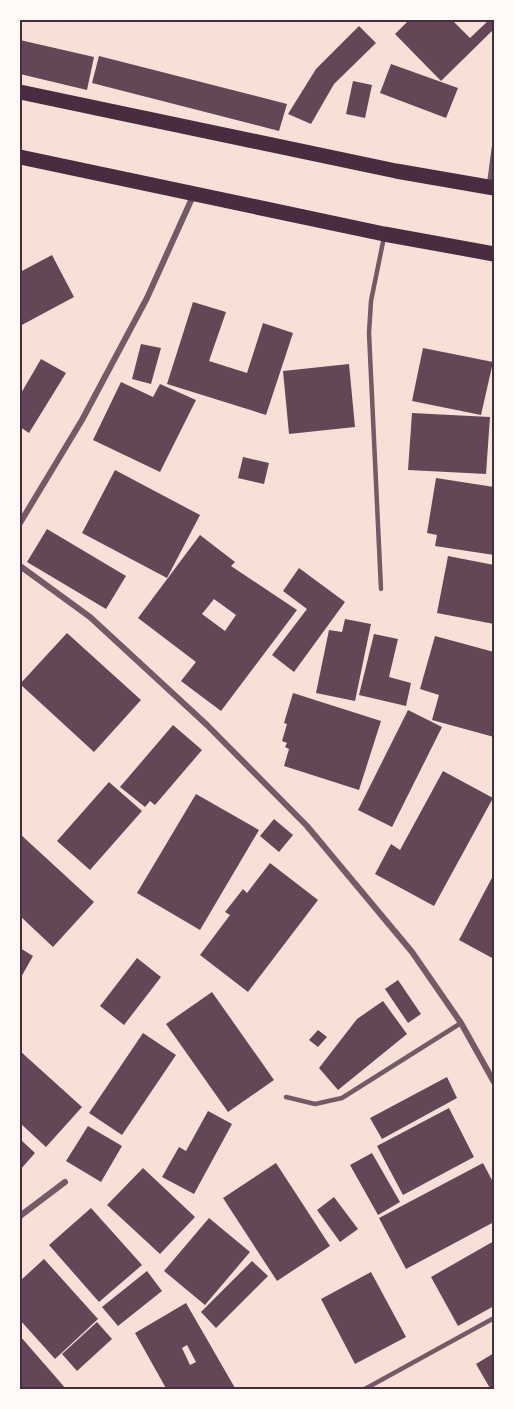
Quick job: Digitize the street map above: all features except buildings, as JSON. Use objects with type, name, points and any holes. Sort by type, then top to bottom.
[{"type":"main road","points":[[20,92],[396,171],[491,188]]},
{"type":"main road","points":[[20,158],[384,234],[495,254]]},
{"type":"street","points":[[20,524],[82,420],[147,298],[195,193]]},
{"type":"street","points":[[20,566],[90,617],[207,725],[307,826],[412,952],[461,1023],[495,1082]]},
{"type":"street","points":[[20,1216],[65,1182]]},
{"type":"lane","points":[[491,188],[495,147]]},
{"type":"lane","points":[[381,589],[369,333],[371,301],[384,234]]},
{"type":"lane","points":[[286,1097],[315,1104],[342,1098],[461,1023]]},
{"type":"lane","points":[[363,1389],[495,1318]]}]
